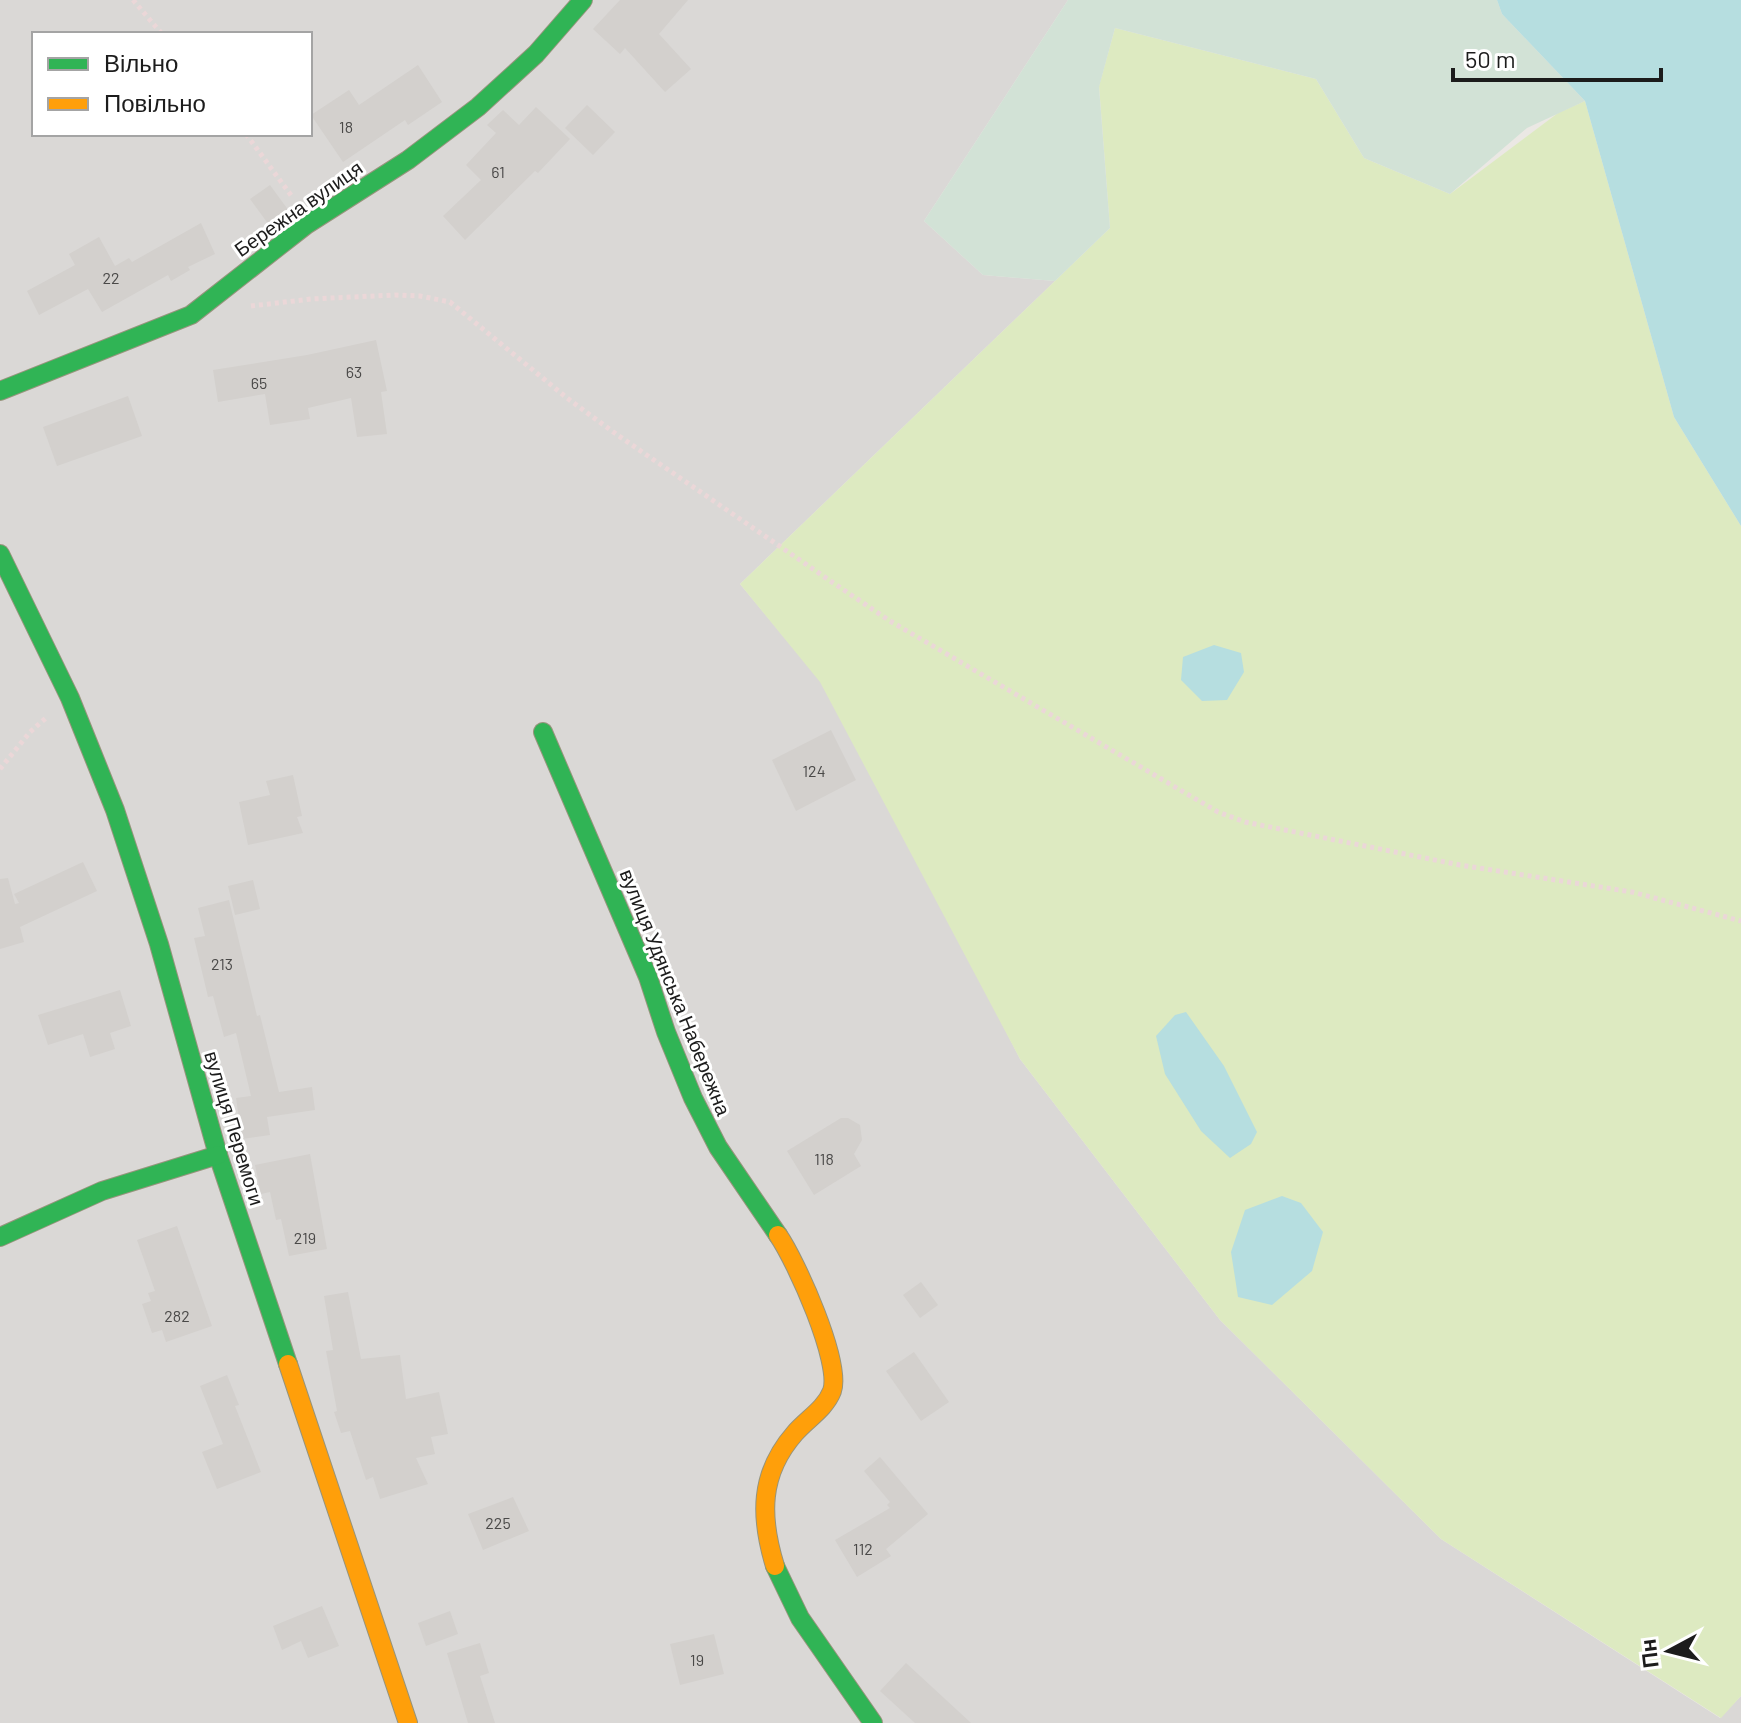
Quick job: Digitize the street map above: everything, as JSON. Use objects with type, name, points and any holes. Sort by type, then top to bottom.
[{"type":"street","name":"Бережна вулиця","points":[[0,391],[191,315],[310,222],[408,160],[478,107],[536,54],[583,0]]},
{"type":"street","name":"вулиця Перемоги","points":[[0,554],[70,698],[115,810],[159,944],[218,1155],[408,1723]]},
{"type":"street","name":"вулиця Удянська Набережна","points":[[543,732],[648,977],[693,1098],[726,1160],[785,1245],[810,1299],[830,1354],[834,1383],[831,1393],[825,1404],[794,1434],[776,1462],[765,1492],[764,1522],[774,1565],[800,1618],[873,1723]]},
{"type":"street","points":[[0,1237],[102,1191],[218,1155]]},
{"type":"path","points":[[133,0],[160,32]]},
{"type":"path","points":[[247,136],[310,222]]},
{"type":"path","points":[[237,308],[364,296],[420,296],[450,302],[579,407],[829,580],[904,629],[1218,812],[1245,822],[1460,865],[1632,892],[1741,921]]},
{"type":"path","points":[[0,769],[30,732],[53,711]]},
{"type":"shaded area","points":[[0,0],[1068,0],[924,221],[983,275],[1055,281],[740,584],[836,700],[1020,1059],[1220,1320],[1441,1539],[1720,1718],[1741,1696],[1741,1723],[0,1723]]},
{"type":"green space","points":[[1068,0],[1497,0],[1502,14],[1585,101],[1527,128],[1450,194],[1364,158],[1316,79],[1115,28],[1099,87],[1110,228],[1055,281],[983,275],[924,221]]},
{"type":"green space","points":[[1115,28],[1316,79],[1364,158],[1450,194],[1558,113],[1585,101],[1674,417],[1741,526],[1741,1696],[1721,1718],[1441,1539],[1220,1320],[1020,1059],[820,682],[740,584],[1110,228],[1099,86]]},
{"type":"water","points":[[1497,0],[1741,0],[1741,526],[1674,417],[1585,101],[1502,14]]},
{"type":"water","points":[[1214,645],[1241,653],[1244,672],[1227,700],[1202,701],[1181,680],[1183,657]]},
{"type":"water","points":[[1186,1012],[1224,1066],[1257,1132],[1251,1144],[1230,1158],[1201,1131],[1165,1074],[1156,1036],[1175,1015]]},
{"type":"water","points":[[1282,1196],[1301,1203],[1323,1232],[1312,1271],[1272,1305],[1238,1297],[1231,1252],[1245,1210]]},
{"type":"building","points":[[620,0],[688,0],[659,34],[691,69],[665,92],[625,48],[620,54],[593,29]]},
{"type":"building","points":[[418,65],[442,102],[408,125],[405,120],[343,162],[312,114],[349,90],[359,105]]},
{"type":"building","points":[[587,105],[615,132],[593,155],[565,128]]},
{"type":"building","points":[[536,107],[570,139],[465,240],[443,216],[481,180],[466,165],[496,133],[487,125],[503,110],[519,125]]},
{"type":"building","points":[[270,185],[289,211],[269,225],[250,199]]},
{"type":"building","points":[[201,223],[215,254],[188,267],[190,270],[171,281],[168,275],[102,312],[88,289],[39,315],[27,291],[75,265],[69,254],[99,237],[115,266],[129,258],[132,262]]},
{"type":"building","points":[[376,340],[387,391],[381,392],[387,434],[357,437],[351,398],[308,408],[310,419],[270,425],[265,394],[218,402],[213,370]]},
{"type":"building","points":[[128,396],[142,436],[57,466],[43,427]]},
{"type":"building","points":[[831,730],[856,780],[796,811],[772,760]]},
{"type":"building","points":[[293,775],[302,816],[297,817],[303,833],[248,845],[239,802],[270,795],[266,781]]},
{"type":"building","points":[[83,862],[97,891],[20,927],[24,942],[0,949],[0,879],[8,878],[15,904],[19,903],[14,894]]},
{"type":"building","points":[[253,880],[260,909],[235,915],[228,886]]},
{"type":"building","points":[[229,900],[279,1092],[312,1087],[315,1110],[267,1117],[270,1135],[242,1139],[236,1098],[251,1096],[236,1033],[224,1037],[213,996],[208,997],[194,938],[205,936],[198,908]]},
{"type":"building","points":[[120,990],[131,1026],[110,1033],[115,1049],[90,1057],[83,1034],[48,1045],[38,1015]]},
{"type":"building","points":[[841,1118],[848,1118],[860,1125],[862,1140],[854,1154],[861,1166],[814,1195],[787,1151]]},
{"type":"building","points":[[310,1154],[327,1249],[289,1256],[281,1219],[276,1220],[270,1192],[261,1194],[255,1165]]},
{"type":"building","points":[[177,1226],[212,1326],[166,1342],[162,1330],[152,1333],[142,1304],[151,1301],[148,1293],[155,1291],[137,1240]]},
{"type":"building","points":[[921,1282],[938,1305],[920,1318],[903,1295]]},
{"type":"building","points":[[348,1292],[361,1359],[400,1355],[406,1399],[439,1392],[448,1434],[431,1437],[435,1454],[416,1458],[428,1484],[380,1499],[373,1477],[366,1480],[350,1431],[341,1433],[334,1412],[337,1411],[326,1351],[333,1350],[324,1296]]},
{"type":"building","points":[[914,1352],[949,1402],[921,1421],[886,1371]]},
{"type":"building","points":[[227,1375],[239,1405],[235,1406],[261,1472],[217,1489],[202,1452],[223,1444],[200,1386]]},
{"type":"building","points":[[880,1457],[928,1514],[886,1549],[891,1556],[857,1577],[835,1540],[890,1508],[887,1505],[890,1502],[864,1471]]},
{"type":"building","points":[[513,1497],[529,1531],[483,1550],[468,1514]]},
{"type":"building","points":[[322,1606],[339,1646],[308,1658],[301,1641],[282,1650],[273,1626]]},
{"type":"building","points":[[450,1611],[458,1634],[426,1646],[418,1623]]},
{"type":"building","points":[[714,1634],[724,1674],[680,1685],[670,1644]]},
{"type":"building","points":[[480,1643],[489,1673],[480,1676],[495,1723],[468,1723],[447,1653]]},
{"type":"building","points":[[906,1663],[971,1723],[915,1723],[880,1691]]},
{"type":"traffic: fast","points":[[0,391],[191,315],[306,225],[408,160],[478,107],[536,54],[583,0]]},
{"type":"traffic: fast","points":[[0,554],[70,698],[115,810],[159,944],[218,1155],[288,1364]]},
{"type":"traffic: fast","points":[[543,732],[648,977],[693,1098],[718,1147],[778,1235]]},
{"type":"traffic: fast","points":[[0,1237],[102,1191],[218,1155]]},
{"type":"traffic: fast","points":[[775,1566],[800,1618],[873,1723]]},
{"type":"traffic: slow","points":[[775,1566],[765,1513],[769,1480],[783,1448],[829,1397],[833,1377],[816,1312],[778,1235]]},
{"type":"traffic: slow","points":[[288,1364],[408,1723]]}]
